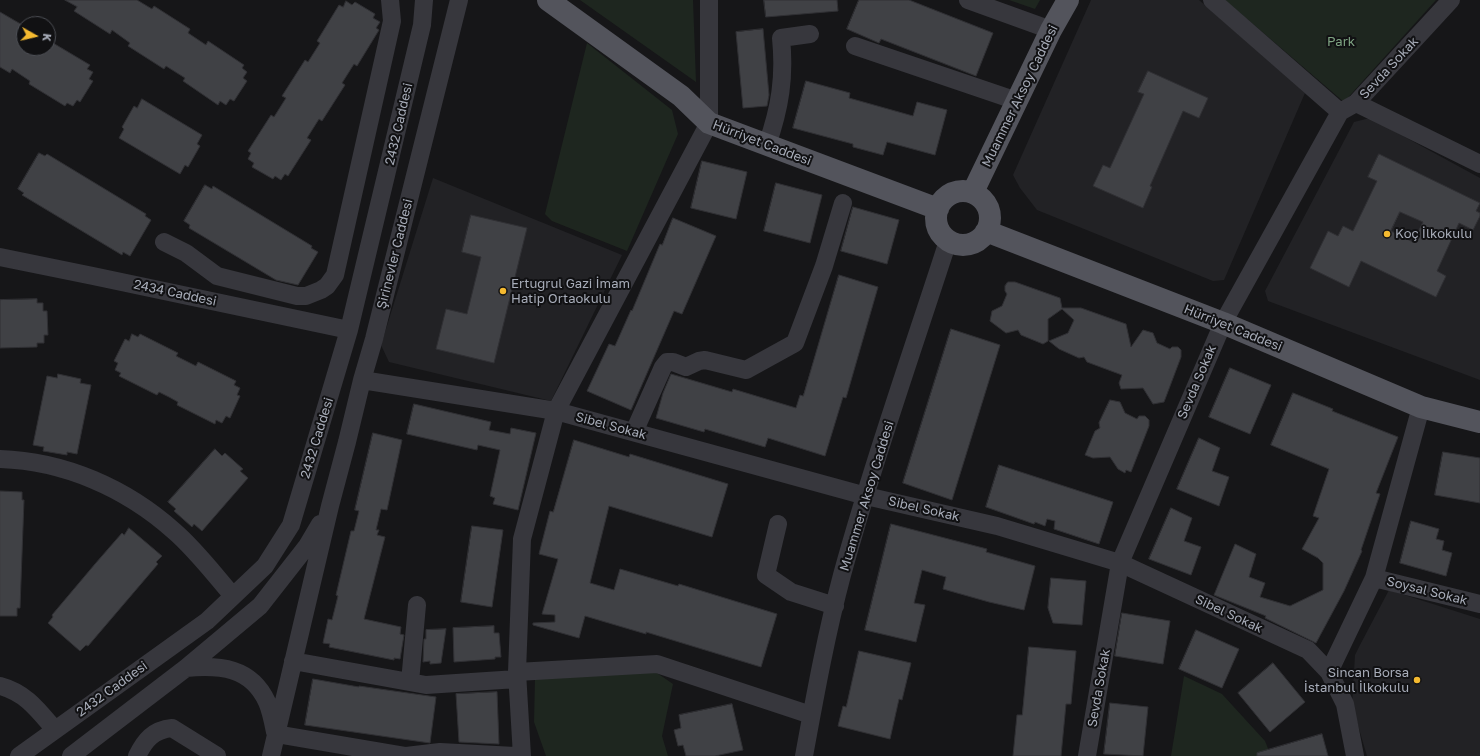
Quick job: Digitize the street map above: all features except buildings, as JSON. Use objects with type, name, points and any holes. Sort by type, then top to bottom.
[{"type":"main road","name":"Hürriyet Caddesi","points":[[548,0],[681,96],[709,123],[938,209]]},
{"type":"main road","name":"Muammer Aksoy Caddesi","points":[[973,192],[1051,30],[1068,0]]},
{"type":"main road","points":[[965,190],[973,192],[981,197],[987,205],[990,213],[989,223],[981,238],[973,243],[965,245],[956,244],[942,235],[938,228],[936,221],[939,205],[943,199],[957,191],[965,190]]},
{"type":"main road","name":"Hürriyet Caddesi","points":[[986,231],[1223,323],[1422,407],[1480,422]]},
{"type":"street","points":[[164,242],[186,254],[217,276],[297,296],[314,294],[327,286],[336,275],[392,21],[390,0]]},
{"type":"street","name":"2432 Caddesi","points":[[19,756],[207,621],[265,566],[291,525],[349,330],[422,25],[424,0]]},
{"type":"street","name":"Şirinevler Caddesi","points":[[330,506],[374,339],[459,0]]},
{"type":"street","points":[[522,756],[517,676],[522,539],[556,411],[709,123],[709,0]]},
{"type":"street","points":[[968,0],[1051,30]]},
{"type":"street","points":[[1212,0],[1348,108],[1480,164]]},
{"type":"street","name":"Sevda Sokak","points":[[1087,756],[1120,562],[1223,323],[1348,108],[1451,0]]},
{"type":"street","points":[[767,145],[780,98],[783,66],[781,38],[810,34]]},
{"type":"street","points":[[855,46],[1017,101]]},
{"type":"street","points":[[634,432],[664,364],[670,362],[686,367],[705,360],[746,370],[795,343],[824,266],[843,203]]},
{"type":"street","name":"Muammer Aksoy Caddesi","points":[[804,756],[811,715],[842,576],[948,240]]},
{"type":"street","name":"2434 Caddesi","points":[[0,257],[349,330]]},
{"type":"street","name":"Sibel Sokak","points":[[362,380],[556,411],[866,496],[997,526],[1120,562],[1308,650],[1329,672],[1345,704],[1355,756]]},
{"type":"street","points":[[1329,672],[1374,578],[1422,407]]},
{"type":"street","points":[[0,460],[31,462],[54,466],[103,483],[120,492],[146,508],[174,530],[198,555],[233,596]]},
{"type":"street","points":[[271,756],[330,506]]},
{"type":"street","name":"2432 Caddesi","points":[[70,756],[186,668],[260,606],[307,546],[330,506]]},
{"type":"street","points":[[778,524],[766,575],[791,592],[835,606]]},
{"type":"street","name":"Soysal Sokak","points":[[1374,578],[1480,604]]},
{"type":"street","points":[[410,682],[417,605]]},
{"type":"street","points":[[293,661],[426,686],[517,676],[657,664],[811,715]]},
{"type":"street","points":[[186,668],[207,666],[226,668],[242,675],[259,687],[268,703],[276,734]]},
{"type":"street","points":[[0,686],[18,692],[36,708],[55,730]]},
{"type":"street","points":[[137,756],[148,738],[158,731],[172,728],[217,756]]},
{"type":"street","points":[[276,734],[406,756],[440,752],[515,756]]},
{"type":"shaded area","points":[[1091,0],[1199,0],[1305,93],[1224,280],[1213,281],[1037,210],[1020,188],[1013,175]]},
{"type":"shaded area","name":"Koç İlkokulu","points":[[1370,118],[1480,178],[1480,380],[1268,301],[1265,291],[1354,122]]},
{"type":"shaded area","points":[[433,178],[622,255],[551,401],[389,362],[381,345]]},
{"type":"shaded area","name":"Sincan Borsa İstanbul İlkokulu","points":[[1389,590],[1480,619],[1480,756],[1367,756],[1352,705],[1355,655]]},
{"type":"green space","points":[[580,0],[693,0],[696,82]]},
{"type":"green space","points":[[1009,0],[1040,0],[1035,9]]},
{"type":"green space","name":"Park","points":[[1225,0],[1436,0],[1344,102]]},
{"type":"green space","points":[[587,43],[672,110],[678,134],[627,251],[552,221],[545,214]]},
{"type":"green space","points":[[654,671],[673,684],[662,736],[668,756],[546,756],[534,722],[535,678]]},
{"type":"green space","points":[[1184,676],[1222,694],[1265,741],[1271,756],[1171,756]]},
{"type":"place","name":"Koç İlkokulu","points":[[1387,234]]},
{"type":"place","name":"Ertuğrul Gazi İmam Hatip Ortaokulu","points":[[503,291]]},
{"type":"place","name":"Sincan Borsa İstanbul İlkokulu","points":[[1417,680]]}]
